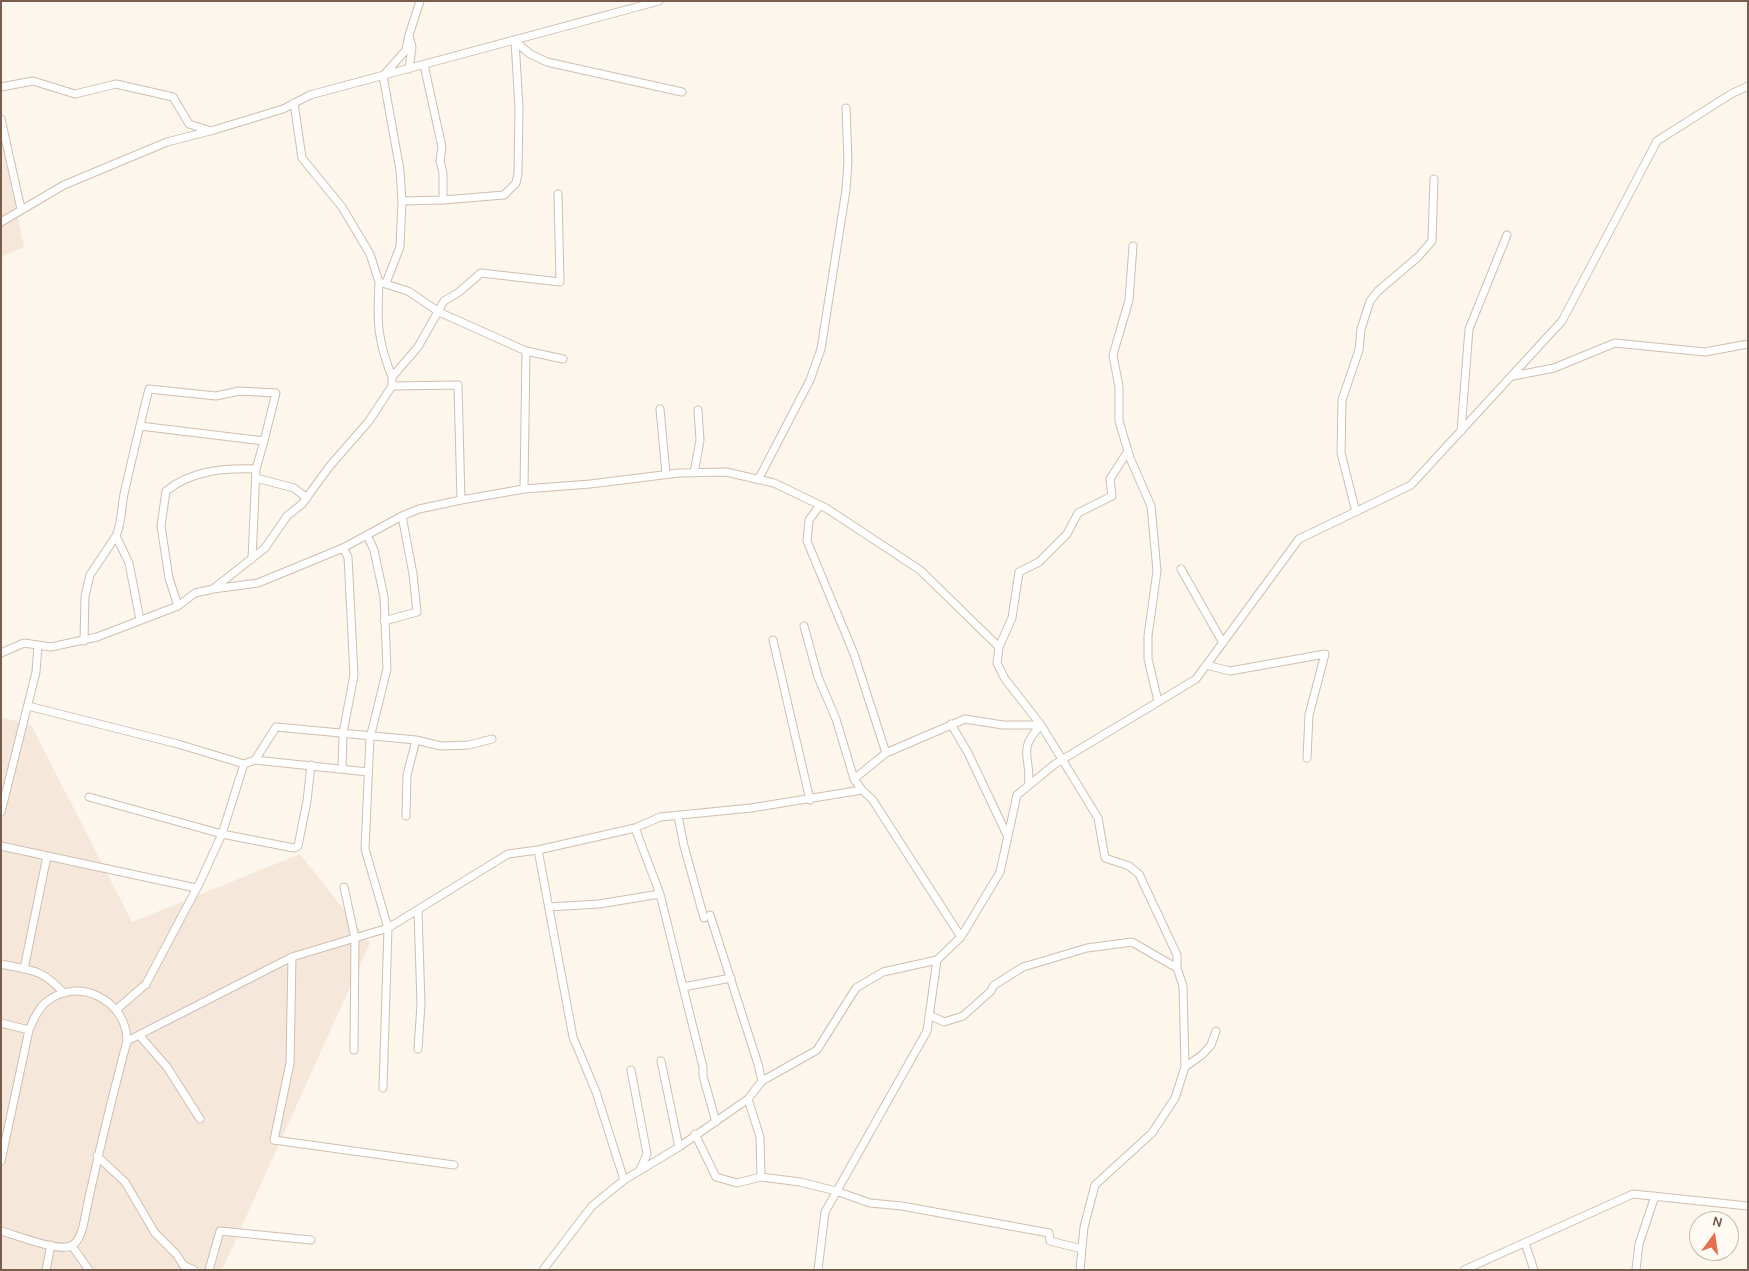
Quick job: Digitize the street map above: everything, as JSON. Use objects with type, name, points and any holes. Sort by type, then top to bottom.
[{"type":"street","points":[[383,76],[406,50],[420,1]]},
{"type":"street","points":[[1,222],[64,185],[167,142],[212,131],[283,109],[310,95],[659,1]]},
{"type":"street","points":[[408,69],[412,47],[410,36]]},
{"type":"street","points":[[515,41],[530,54],[547,62],[682,92]]},
{"type":"street","points":[[402,201],[504,195],[516,183],[519,108],[515,41]]},
{"type":"street","points":[[424,65],[442,147],[440,161],[443,174],[443,200]]},
{"type":"street","points":[[213,589],[262,552],[287,516],[307,498],[329,467],[369,421],[392,386],[392,377],[381,348],[377,318],[382,282],[400,247],[402,201],[400,170],[383,76]]},
{"type":"street","points":[[1,87],[33,81],[75,94],[116,84],[173,97],[189,124],[212,131]]},
{"type":"street","points":[[543,1270],[592,1206],[624,1180],[716,1122],[748,1099],[762,1081],[818,1050],[856,988],[883,972],[937,960],[961,937],[1000,872],[1017,796],[1062,760],[1196,679],[1299,538],[1412,485],[1562,321],[1657,141],[1731,94],[1748,86]]},
{"type":"street","points":[[294,103],[302,158],[346,214],[370,254],[382,282],[408,291],[439,312],[526,351],[563,358]]},
{"type":"street","points":[[758,480],[810,380],[821,349],[846,190],[848,161],[846,108]]},
{"type":"street","points":[[1,119],[21,209]]},
{"type":"street","points":[[1356,512],[1341,453],[1342,400],[1359,350],[1361,328],[1370,302],[1378,291],[1418,257],[1432,241],[1434,179]]},
{"type":"street","points":[[392,377],[418,347],[446,299],[460,292],[481,273],[560,282],[558,194]]},
{"type":"street","points":[[1461,431],[1466,347],[1470,329],[1507,235]]},
{"type":"street","points":[[1133,246],[1129,300],[1113,355],[1119,387],[1119,421],[1128,451],[1151,506],[1157,571],[1148,636],[1148,659],[1158,701]]},
{"type":"street","points":[[1512,376],[1554,368],[1615,343],[1704,352],[1748,344]]},
{"type":"street","points":[[524,489],[526,351]]},
{"type":"street","points":[[392,386],[458,385],[461,500]]},
{"type":"street","points":[[84,641],[85,596],[90,575],[116,536],[149,389],[216,396],[239,391],[276,393],[256,469],[252,559]]},
{"type":"street","points":[[660,409],[666,474]]},
{"type":"street","points":[[694,473],[700,440],[698,410]]},
{"type":"street","points":[[140,426],[264,441]]},
{"type":"street","points":[[1080,1270],[1084,1227],[1094,1185],[1152,1133],[1175,1098],[1185,1067],[1183,986],[1177,968],[1177,955],[1139,874],[1129,866],[1105,858],[1098,818],[1041,725],[1005,679],[997,663],[999,647],[1012,618],[1019,572],[1039,562],[1067,534],[1078,513],[1112,496],[1110,479],[1128,451]]},
{"type":"street","points":[[178,606],[169,578],[161,526],[166,491],[177,482],[220,468],[256,469]]},
{"type":"street","points":[[1,653],[24,643],[51,647],[84,641],[178,606],[195,593],[258,583],[343,548],[402,516],[420,509],[524,489],[590,484],[666,474],[726,472],[774,483],[820,505],[920,570],[999,647]]},
{"type":"street","points":[[256,478],[294,488],[307,498]]},
{"type":"street","points":[[820,505],[809,520],[807,541],[854,654],[886,753]]},
{"type":"street","points":[[384,620],[417,612],[413,574],[402,516]]},
{"type":"street","points":[[367,535],[374,550],[384,597],[387,668],[370,738],[365,849],[388,928],[383,1088]]},
{"type":"street","points":[[116,536],[129,562],[140,620]]},
{"type":"street","points":[[342,769],[344,733],[354,675],[348,557],[343,548]]},
{"type":"street","points":[[1181,569],[1223,643]]},
{"type":"street","points":[[804,626],[818,677],[836,719],[854,779],[872,800],[961,937]]},
{"type":"street","points":[[773,640],[810,800]]},
{"type":"street","points":[[1,812],[36,672],[38,645]]},
{"type":"street","points":[[1206,665],[1230,671],[1326,654],[1309,715],[1307,758]]},
{"type":"street","points":[[28,706],[178,744],[244,764],[255,760],[368,772]]},
{"type":"street","points":[[854,779],[886,753],[965,719],[1003,725],[1041,725]]},
{"type":"street","points":[[951,724],[968,753],[1008,837]]},
{"type":"street","points":[[1028,786],[1026,751],[1030,736],[1041,725]]},
{"type":"street","points":[[255,760],[276,727],[344,733],[370,738],[416,740],[441,746],[469,745],[492,739]]},
{"type":"street","points":[[406,816],[407,775],[416,740]]},
{"type":"street","points":[[116,1010],[146,984],[196,888],[222,834],[244,764]]},
{"type":"street","points":[[89,797],[222,834],[282,847],[298,846],[307,800],[311,765]]},
{"type":"street","points":[[127,1041],[292,958],[388,928],[508,854],[538,850],[636,828],[660,817],[810,800],[862,790]]},
{"type":"street","points":[[678,816],[684,846],[707,917],[731,978],[762,1081]]},
{"type":"street","points":[[636,828],[660,894],[703,1067],[703,1076],[716,1122]]},
{"type":"street","points":[[1,846],[196,888]]},
{"type":"street","points":[[538,850],[573,1037],[596,1092],[624,1180]]},
{"type":"street","points":[[24,969],[47,856]]},
{"type":"street","points":[[344,887],[355,938],[354,1050]]},
{"type":"street","points":[[549,907],[599,904],[660,894]]},
{"type":"street","points":[[418,911],[421,1004],[418,1049]]},
{"type":"street","points":[[929,1015],[944,1022],[963,1016],[991,991],[994,986],[1023,967],[1087,948],[1132,942],[1177,968]]},
{"type":"street","points":[[292,958],[290,1063],[274,1140],[454,1165]]},
{"type":"street","points":[[818,1270],[824,1212],[927,1031],[937,960]]},
{"type":"street","points":[[1,964],[40,972],[48,977],[64,993]]},
{"type":"street","points":[[683,987],[731,978]]},
{"type":"street","points":[[1,1161],[29,1030],[38,1012],[46,1003],[64,993],[73,991],[90,993],[102,998],[116,1010],[125,1023],[127,1041],[97,1156],[82,1229],[72,1246]]},
{"type":"street","points":[[1,1023],[29,1030]]},
{"type":"street","points":[[1185,1067],[1202,1055],[1211,1045],[1216,1032]]},
{"type":"street","points":[[139,1035],[167,1067],[200,1119]]},
{"type":"street","points":[[661,1061],[679,1147]]},
{"type":"street","points":[[631,1070],[647,1154],[640,1170]]},
{"type":"street","points":[[748,1099],[760,1137],[761,1177]]},
{"type":"street","points":[[695,1134],[716,1177],[737,1183],[761,1177],[800,1182],[836,1191],[870,1203],[902,1206],[1049,1233],[1050,1241],[1082,1249]]},
{"type":"street","points":[[97,1156],[125,1182],[155,1233],[184,1265],[194,1270]]},
{"type":"street","points":[[1464,1270],[1633,1194],[1748,1206]]},
{"type":"street","points":[[1636,1270],[1639,1244],[1655,1196]]},
{"type":"street","points":[[1,1231],[51,1245],[72,1246]]},
{"type":"street","points":[[209,1270],[220,1231],[311,1240]]},
{"type":"street","points":[[1525,1242],[1534,1270]]},
{"type":"street","points":[[46,1270],[51,1245]]},
{"type":"street","points":[[72,1246],[89,1270]]},
{"type":"shaded area","points":[[1,137],[24,247],[1,257]]},
{"type":"shaded area","points":[[1,717],[31,725],[132,922],[300,854],[370,943],[222,1270],[1,1270]]}]
